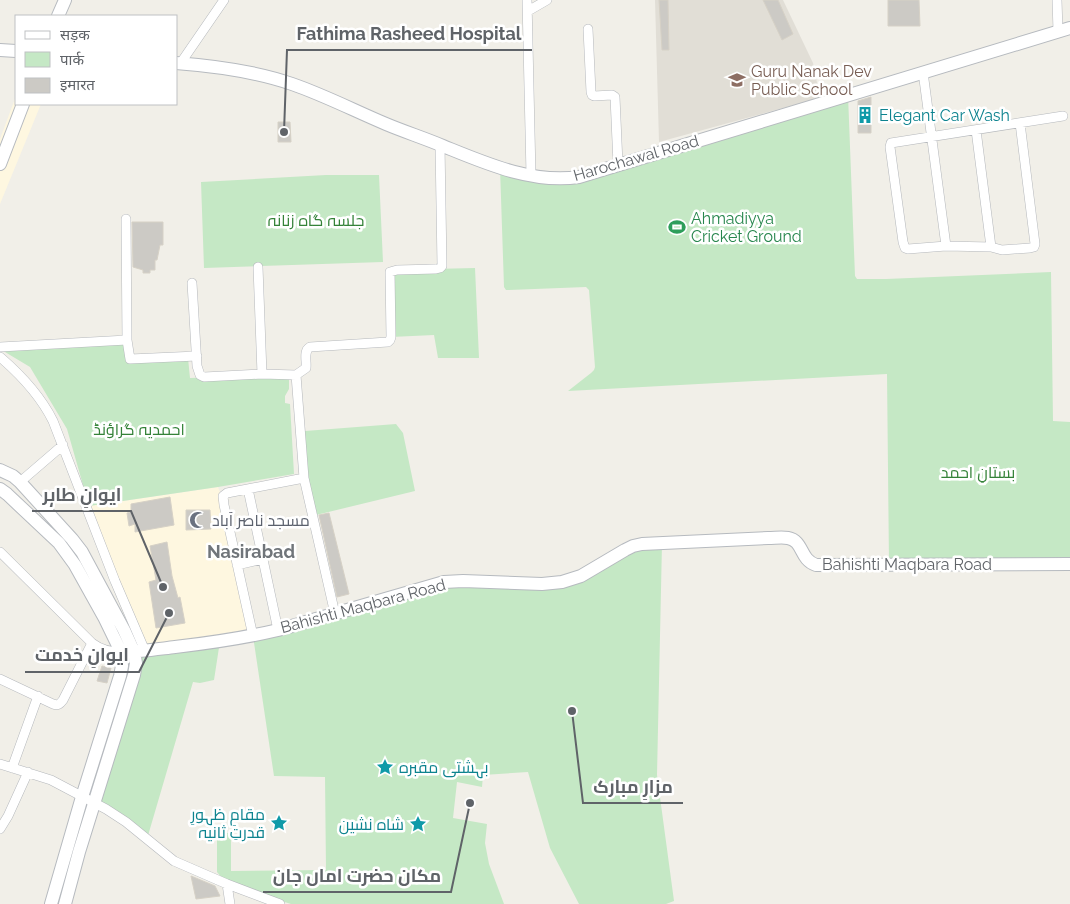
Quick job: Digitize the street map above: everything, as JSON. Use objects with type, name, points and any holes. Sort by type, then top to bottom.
[{"type":"street","points":[[58,15],[65,0]]},
{"type":"street","points":[[178,63],[224,0]]},
{"type":"street","points":[[528,0],[530,175]]},
{"type":"street","points":[[528,11],[547,0]]},
{"type":"street","points":[[1057,0],[1064,30]]},
{"type":"street","points":[[588,29],[592,95],[612,95],[615,97],[618,164]]},
{"type":"street","name":"Harochawal Road","points":[[178,63],[236,70],[275,78],[500,168],[530,175],[571,178],[1064,30]]},
{"type":"street","points":[[0,50],[15,51]]},
{"type":"street","points":[[923,72],[946,246]]},
{"type":"street","points":[[0,164],[23,105]]},
{"type":"street","points":[[1020,123],[1034,247],[1002,250],[991,247],[946,246],[908,249],[904,245],[890,144],[1063,116]]},
{"type":"street","points":[[976,130],[991,247]]},
{"type":"street","points":[[192,283],[198,371],[204,377],[262,374],[296,375],[306,368],[307,348],[388,342],[390,340],[390,272],[397,270],[436,269],[442,266],[440,145]]},
{"type":"street","points":[[126,219],[127,340],[130,359],[197,356]]},
{"type":"street","points":[[258,267],[262,374]]},
{"type":"street","points":[[0,347],[127,340]]},
{"type":"street","points":[[0,356],[18,373],[45,405],[63,444],[115,581],[128,652],[136,663],[65,904]]},
{"type":"street","points":[[296,375],[304,478],[335,614]]},
{"type":"street","points":[[63,444],[20,482],[2,494],[76,555]]},
{"type":"street","points":[[0,470],[13,476],[20,482],[72,539],[76,555],[124,630],[128,652],[122,666],[50,904]]},
{"type":"street","points":[[253,636],[223,496],[227,493],[248,488],[304,478]]},
{"type":"street","points":[[248,488],[278,630]]},
{"type":"street","name":"Bahishti Maqbara Road","points":[[128,652],[253,636],[444,582],[542,584],[562,582],[581,576],[633,546],[642,544],[788,538],[798,543],[806,559],[816,565],[1070,564]]},
{"type":"street","points":[[0,552],[94,645],[128,652]]},
{"type":"street","points":[[237,565],[263,559]]},
{"type":"street","points":[[0,679],[56,705],[60,704],[94,645]]},
{"type":"street","points":[[12,768],[38,696]]},
{"type":"street","points":[[0,764],[50,780],[106,808],[174,861],[226,884],[280,904]]},
{"type":"street","points":[[0,829],[28,772]]},
{"type":"street","points":[[226,884],[230,904]]},
{"type":"shaded area","name":"Guru Nanak Dev Public School","points":[[655,0],[783,0],[813,63],[820,98],[659,142]]},
{"type":"shaded area","points":[[15,99],[15,105],[41,105],[0,204],[0,139]]},
{"type":"shaded area","points":[[218,487],[223,500],[253,636],[145,651],[89,506]]},
{"type":"green space","name":"Ahmadiyya Cricket Ground","points":[[848,95],[855,276],[857,279],[1051,272],[1053,421],[1070,422],[1070,563],[889,564],[887,374],[568,391],[591,373],[595,367],[589,290],[586,287],[506,290],[504,287],[500,168],[563,178]]},
{"type":"green space","name":"جلسہ گاہ زنانہ","points":[[326,175],[379,175],[383,262],[204,268],[201,182]]},
{"type":"green space","points":[[475,268],[479,358],[438,358],[434,335],[391,337],[390,272]]},
{"type":"green space","name":"احمدیہ گراؤنڈ","points":[[125,341],[127,360],[188,358],[190,378],[289,375],[289,389],[285,396],[285,403],[290,404],[294,474],[89,506],[67,429],[30,367],[0,349]]},
{"type":"green space","points":[[396,424],[403,433],[415,491],[316,515],[305,465],[305,431]]},
{"type":"green space","points":[[662,543],[657,775],[674,901],[666,904],[579,904],[550,848],[528,772],[483,775],[482,787],[457,782],[453,818],[487,824],[485,843],[489,864],[504,904],[291,904],[227,884],[217,872],[217,833],[231,833],[231,871],[326,870],[325,777],[274,776],[253,636],[444,582],[574,578],[625,550]]},
{"type":"green space","points":[[220,641],[214,680],[200,683],[193,682],[147,839],[95,803],[135,657]]},
{"type":"building","points":[[659,0],[668,0],[669,50],[662,50]]},
{"type":"building","points":[[763,0],[778,0],[793,34],[782,40]]},
{"type":"building","points":[[888,0],[919,0],[920,26],[888,26]]},
{"type":"building","name":"Elegant Car Wash","points":[[871,97],[871,133],[858,133],[858,101]]},
{"type":"building","points":[[278,122],[290,122],[291,142],[278,142]]},
{"type":"building","points":[[132,222],[163,222],[163,245],[160,245],[157,260],[155,260],[155,270],[150,270],[150,273],[143,273],[143,270],[133,267]]},
{"type":"building","points":[[170,497],[174,525],[135,532],[135,524],[129,526],[127,513],[131,512],[131,504]]},
{"type":"building","name":"مسجد ناصر آباد","points":[[186,510],[210,510],[211,529],[186,530]]},
{"type":"building","points":[[329,513],[349,594],[337,597],[319,515]]},
{"type":"building","points":[[167,542],[172,576],[178,598],[180,597],[185,623],[156,628],[149,582],[156,580],[150,546]]},
{"type":"building","points":[[102,666],[111,668],[107,683],[97,681]]},
{"type":"building","points":[[191,876],[215,886],[220,896],[196,899]]},
{"type":"waterway","points":[[110,731],[119,698]]},
{"type":"waterway","points":[[90,795],[95,781]]},
{"type":"waterway","points":[[83,814],[86,805]]},
{"type":"place","name":"Guru Nanak Dev Public School","points":[[737,80]]},
{"type":"place","name":"Elegant Car Wash","points":[[865,115]]},
{"type":"place","name":"Fathima Rasheed Hospital","points":[[284,132]]},
{"type":"place","name":"Ahmadiyya Cricket Ground","points":[[677,227]]},
{"type":"place","name":"مسجد ناصر آباد","points":[[198,520]]},
{"type":"place","name":"ایوانِ طاہر","points":[[163,587]]},
{"type":"place","name":"ایوانِ خدمت","points":[[169,613]]},
{"type":"place","name":"مزارِ مبارک","points":[[572,711]]},
{"type":"place","name":"بہشتی مقبرہ","points":[[385,767]]},
{"type":"place","name":"مکان حضرت اماں جان","points":[[470,803]]},
{"type":"place","name":"مقامِ ظہورِ قدرتِ ثانیہ","points":[[279,823]]},
{"type":"place","name":"شاہ نشین","points":[[418,824]]},
{"type":"district","name":"Nasirabad","points":[[251,551]]},
{"type":"park label","name":"بستانِ احمد","points":[[978,472]]}]
